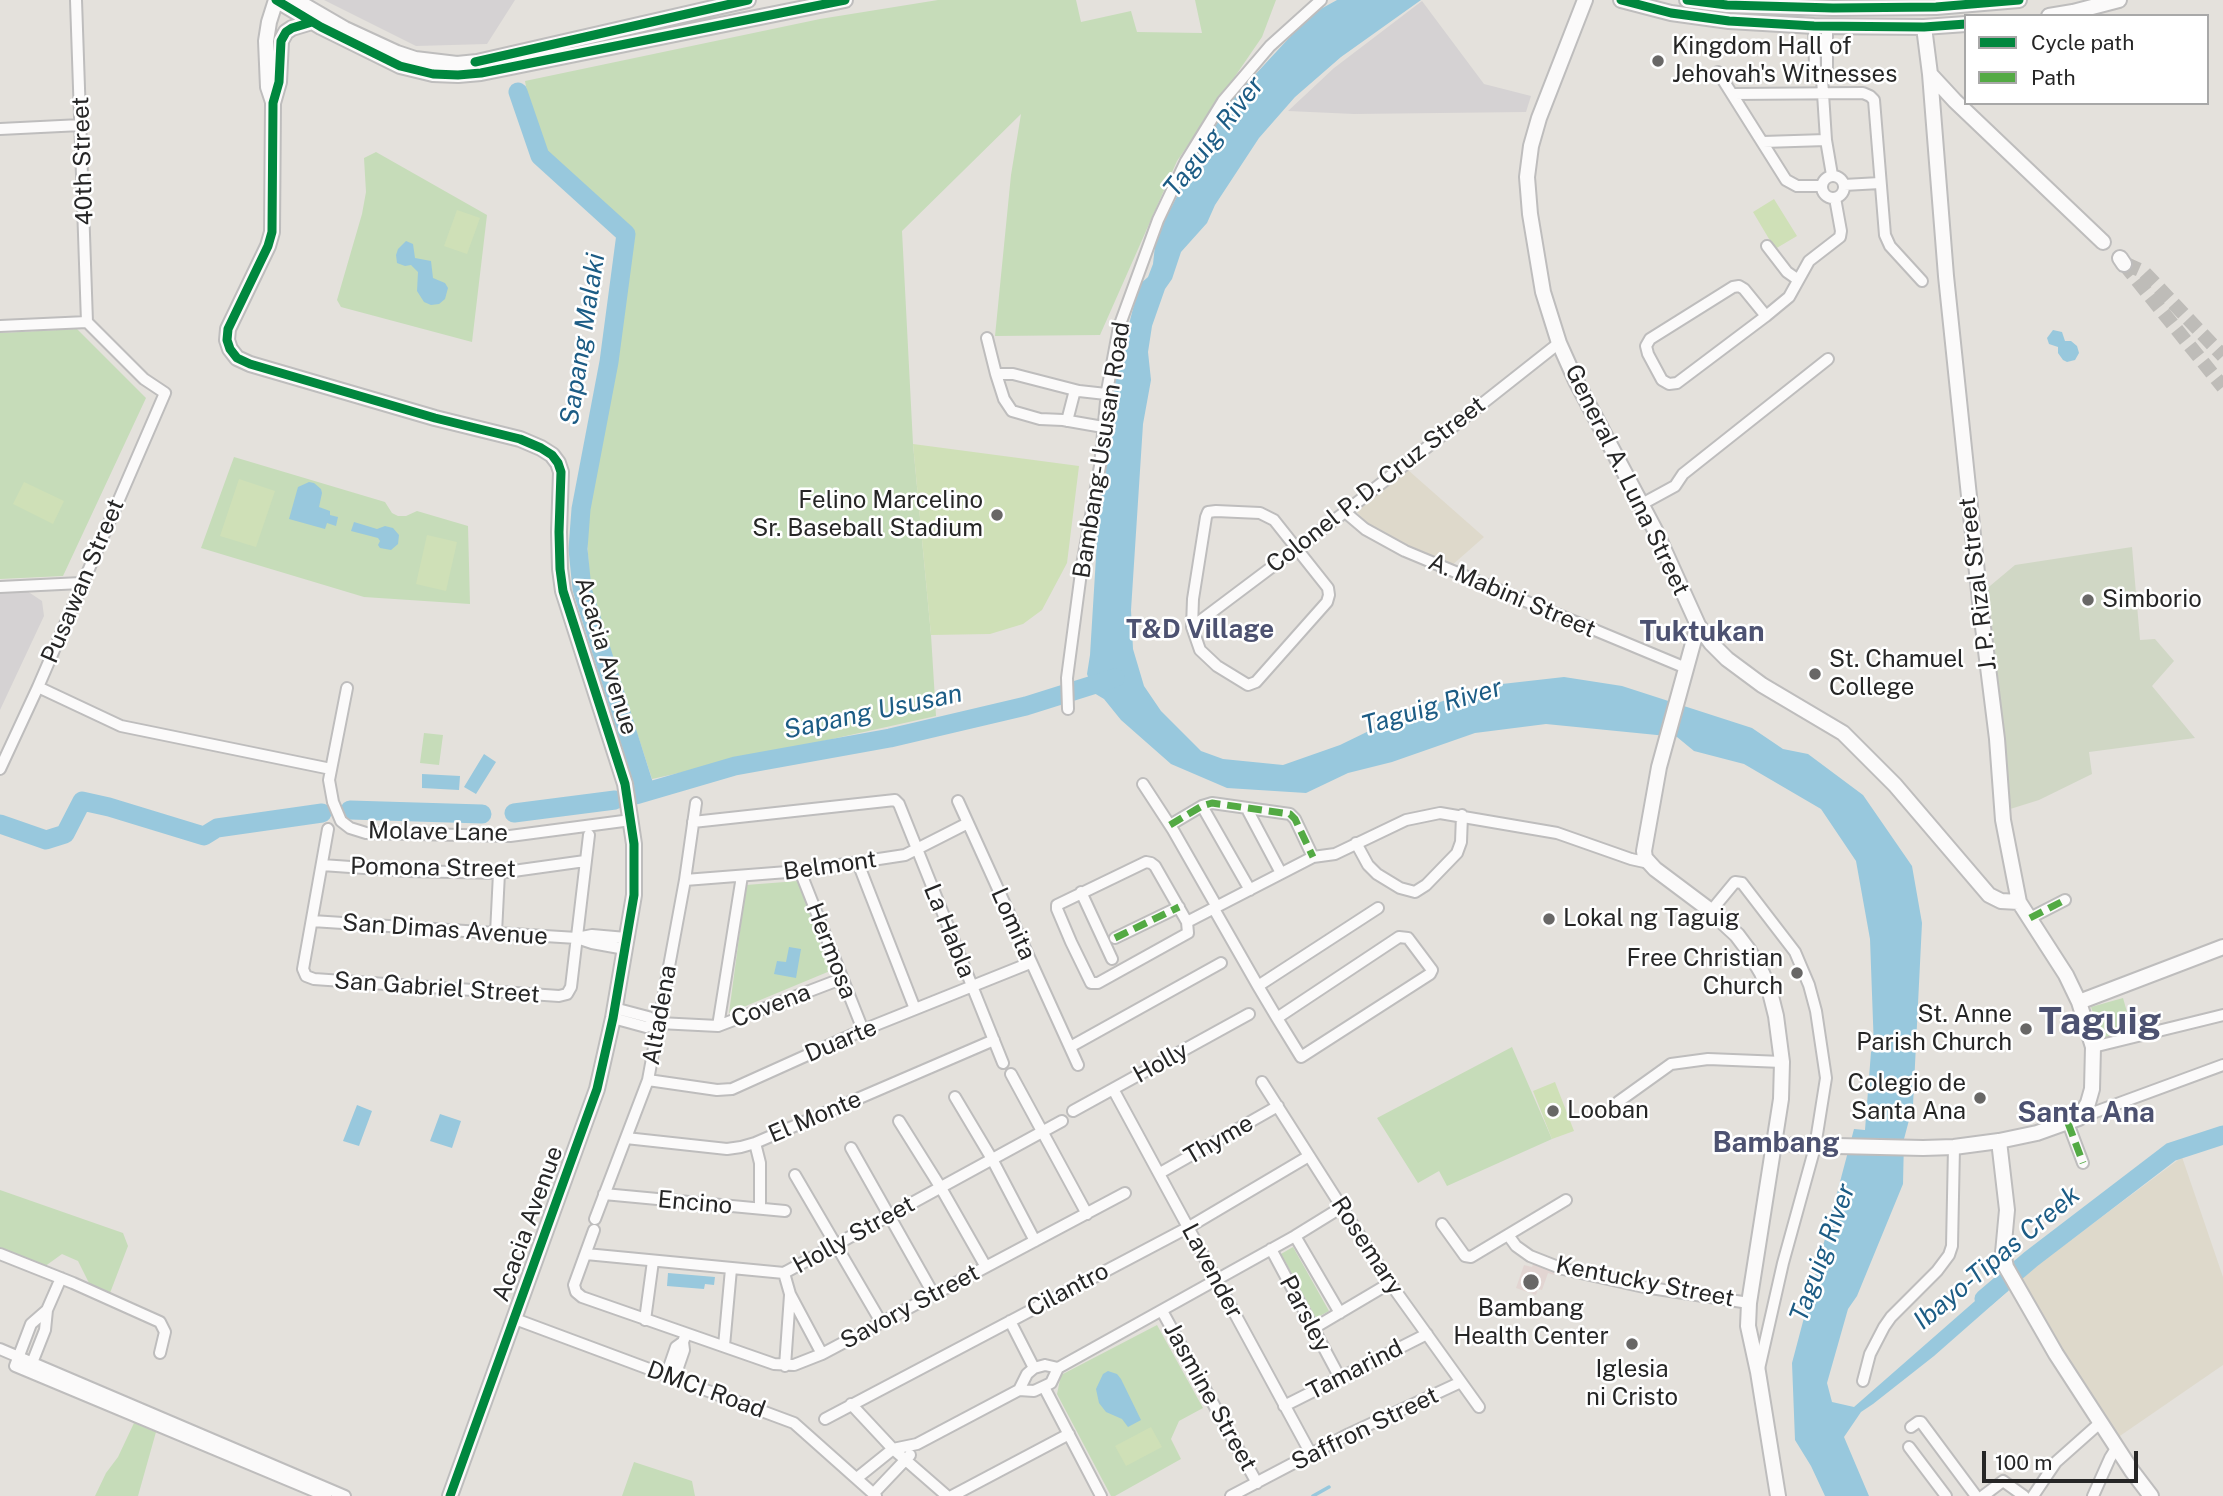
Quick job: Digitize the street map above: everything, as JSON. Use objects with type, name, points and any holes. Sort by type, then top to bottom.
[{"type":"main road","points":[[276,0],[312,22],[400,66],[433,74],[457,75],[481,73],[845,0]]},
{"type":"main road","name":"Acacia Avenue","points":[[273,103],[268,86],[266,41],[276,0]]},
{"type":"main road","points":[[295,0],[345,29],[397,53],[415,60],[457,64],[490,59],[748,0]]},
{"type":"main road","name":"General A. Luna Street","points":[[1585,0],[1542,108],[1528,161],[1530,215],[1541,279],[1559,343],[1600,428],[1642,504],[1698,625],[1711,643],[1762,685],[1843,733],[1895,785],[1993,898],[2019,902]]},
{"type":"main road","points":[[1621,0],[1671,13],[1729,22],[1924,27],[1964,24]]},
{"type":"main road","points":[[1687,0],[1727,5],[1832,4],[1904,7],[2019,0]]},
{"type":"main road","points":[[2061,14],[2119,0]]},
{"type":"main road","points":[[1902,26],[1907,19],[1904,7]]},
{"type":"main road","name":"Acacia Avenue","points":[[312,22],[292,28],[283,36],[280,46],[279,82],[273,103],[272,232],[268,246],[228,329],[230,349],[237,358],[250,364],[435,418],[520,439],[552,455],[561,472],[559,532],[563,591],[625,784],[631,820],[635,877],[626,944],[597,1089],[450,1496]]},
{"type":"main road","name":"J. P. Rizal Street","points":[[1924,27],[1946,276],[1997,739],[2003,820],[2019,902],[2066,975],[2079,1002],[2093,1048],[2092,1089],[2088,1103],[2073,1121]]},
{"type":"main road","points":[[1930,74],[2103,242]]},
{"type":"main road","points":[[1698,625],[1659,767],[1644,844],[1645,858],[1737,934],[1762,973],[1776,1016],[1782,1062],[1783,1143],[1749,1303],[1748,1326],[1778,1496]]},
{"type":"main road","points":[[2079,1002],[2223,947]]},
{"type":"main road","points":[[1783,1143],[1815,1147],[1954,1147],[1999,1141],[2073,1121]]},
{"type":"main road","points":[[1999,1141],[2007,1210],[2003,1253],[2006,1267],[2101,1422],[2151,1496]]},
{"type":"street","name":"40th Street","points":[[76,0],[88,322]]},
{"type":"street","name":"Bambang-Ususan Road","points":[[1067,704],[1066,678],[1100,466],[1106,394],[1119,327],[1158,220],[1186,161],[1223,101],[1270,46],[1321,0]]},
{"type":"street","points":[[1821,26],[1815,68],[1822,78],[1826,140],[1832,175]]},
{"type":"street","points":[[1718,72],[1790,184],[1822,186]]},
{"type":"street","points":[[1732,94],[1863,93],[1870,96],[1874,100],[1885,235],[1890,246],[1922,281]]},
{"type":"street","points":[[0,129],[82,125]]},
{"type":"street","points":[[1763,142],[1826,140]]},
{"type":"street","points":[[1832,175],[1841,179],[1844,185],[1841,195],[1835,198],[1826,195],[1822,186],[1825,179],[1832,175]]},
{"type":"street","points":[[1844,185],[1880,183]]},
{"type":"street","points":[[1766,316],[1744,289],[1733,287],[1650,339],[1646,345],[1648,354],[1662,380],[1669,384],[1677,383],[1766,316],[1789,297],[1809,261],[1840,237],[1835,198]]},
{"type":"street","points":[[1767,246],[1787,272],[1797,279]]},
{"type":"street","points":[[0,326],[88,322]]},
{"type":"street","name":"Pusawan Street","points":[[0,769],[165,393],[144,379],[88,322]]},
{"type":"street","points":[[987,338],[1004,399],[1012,411],[1040,419],[1103,426]]},
{"type":"street","name":"Colonel P. D. Cruz Street","points":[[1192,628],[1345,512],[1559,343]]},
{"type":"street","points":[[1642,504],[1675,486],[1683,474],[1828,359]]},
{"type":"street","points":[[996,374],[1013,373],[1075,390],[1106,394]]},
{"type":"street","points":[[1067,421],[1075,390]]},
{"type":"street","points":[[1208,512],[1267,515],[1296,547],[1328,588],[1327,602],[1256,682],[1248,685],[1217,666],[1200,650],[1192,628],[1193,599],[1208,512]]},
{"type":"street","name":"A. Mabini Street","points":[[1345,512],[1365,529],[1416,556],[1686,668]]},
{"type":"street","points":[[0,587],[81,583]]},
{"type":"street","points":[[38,687],[121,726],[331,769]]},
{"type":"street","name":"Molave Lane","points":[[347,688],[329,780],[333,802],[341,821],[350,828],[366,834],[510,835],[631,820]]},
{"type":"street","points":[[1143,783],[1170,825],[1258,986],[1277,1018],[1301,1057],[1430,974],[1431,965],[1408,938],[1399,937],[1277,1018]]},
{"type":"street","name":"La Habla","points":[[693,822],[895,800],[899,804],[1003,1063]]},
{"type":"street","name":"Lomita","points":[[958,801],[1078,1065]]},
{"type":"street","name":"Altadena","points":[[645,1320],[582,1297],[576,1292],[574,1285],[604,1194],[648,1080],[685,880],[696,803]]},
{"type":"street","points":[[1170,825],[1212,803],[1290,814],[1313,857]]},
{"type":"street","points":[[1202,806],[1250,890]]},
{"type":"street","points":[[1247,809],[1281,873]]},
{"type":"street","points":[[1187,922],[1313,857],[1335,854],[1406,820],[1440,813],[1557,833],[1649,863]]},
{"type":"street","points":[[1356,843],[1368,865],[1377,874],[1400,888],[1415,892],[1426,885],[1457,853],[1461,842],[1462,815]]},
{"type":"street","name":"Belmont","points":[[685,880],[800,871],[905,855],[968,823]]},
{"type":"street","points":[[312,921],[328,829]]},
{"type":"street","points":[[577,937],[589,835]]},
{"type":"street","name":"Pomona Street","points":[[322,865],[407,871],[499,873],[585,861]]},
{"type":"street","points":[[1149,862],[1155,866],[1179,907],[1187,922],[1188,933],[1093,984],[1089,982],[1056,909],[1059,902],[1082,892],[1149,862]]},
{"type":"street","points":[[858,863],[915,1009]]},
{"type":"street","name":"Hermosa","points":[[800,871],[863,1030]]},
{"type":"street","points":[[496,933],[499,873]]},
{"type":"street","points":[[718,1026],[742,876]]},
{"type":"street","points":[[1712,911],[1735,882],[1742,883],[1795,952],[1813,998],[1826,1078],[1815,1147],[1783,1263],[1758,1372]]},
{"type":"street","points":[[1082,892],[1112,959]]},
{"type":"street","points":[[2030,918],[2065,900]]},
{"type":"street","points":[[1115,938],[1179,907]]},
{"type":"street","points":[[1258,986],[1378,908]]},
{"type":"street","name":"San Dimas Avenue","points":[[312,921],[577,937],[626,944]]},
{"type":"street","name":"San Gabriel Street","points":[[312,921],[303,969],[306,976],[314,979],[559,996],[567,994],[571,987],[577,937]]},
{"type":"street","name":"Duarte","points":[[648,1080],[717,1090],[732,1088],[863,1030],[1030,963]]},
{"type":"street","points":[[1070,1047],[1222,963]]},
{"type":"street","name":"Covena","points":[[613,1013],[659,1023],[718,1026],[841,979]]},
{"type":"street","name":"Holly","points":[[1073,1111],[1249,1014]]},
{"type":"street","points":[[2093,1048],[2223,1015]]},
{"type":"street","name":"El Monte","points":[[626,1138],[727,1149],[755,1143],[994,1040]]},
{"type":"street","points":[[1618,1102],[1671,1064],[1687,1060],[1782,1062]]},
{"type":"street","points":[[2083,1163],[2073,1121],[2223,1065]]},
{"type":"street","points":[[1011,1074],[1087,1214]]},
{"type":"street","name":"Rosemary","points":[[1262,1082],[1390,1283],[1479,1407]]},
{"type":"street","name":"Lavender","points":[[1113,1089],[1311,1454]]},
{"type":"street","points":[[955,1097],[992,1158],[1035,1241]]},
{"type":"street","name":"Thyme","points":[[1160,1173],[1278,1106]]},
{"type":"street","points":[[899,1121],[986,1267]]},
{"type":"street","name":"Holly Street","points":[[586,1254],[784,1273],[1062,1121]]},
{"type":"street","points":[[755,1143],[760,1163],[760,1209]]},
{"type":"street","points":[[1863,1381],[1870,1354],[1884,1327],[1949,1255],[1952,1246],[1954,1147]]},
{"type":"street","points":[[851,1148],[934,1295]]},
{"type":"street","name":"Cilantro","points":[[825,1419],[1189,1227],[1309,1156]]},
{"type":"street","points":[[795,1175],[881,1322]]},
{"type":"street","name":"Savory Street","points":[[785,1366],[794,1366],[822,1354],[1125,1193]]},
{"type":"street","name":"Encino","points":[[604,1194],[785,1211]]},
{"type":"street","points":[[1442,1224],[1467,1257],[1473,1257],[1566,1200]]},
{"type":"street","points":[[857,1478],[893,1449],[917,1444],[1019,1390],[1029,1391],[1044,1387],[1051,1383],[1058,1368],[1271,1250],[1342,1207]]},
{"type":"street","name":"Kentucky Street","points":[[1508,1235],[1516,1246],[1530,1256],[1563,1269],[1644,1287],[1749,1303]]},
{"type":"street","points":[[1295,1236],[1340,1313]]},
{"type":"street","name":"Parsley","points":[[1271,1250],[1340,1378]]},
{"type":"street","points":[[0,1254],[160,1322],[165,1332],[160,1353]]},
{"type":"street","points":[[653,1261],[645,1320],[684,1338],[724,1346],[785,1366],[790,1294]]},
{"type":"street","points":[[724,1346],[731,1269]]},
{"type":"street","points":[[784,1273],[790,1294],[822,1354]]},
{"type":"street","points":[[32,1363],[45,1330],[47,1310],[61,1278]]},
{"type":"street","points":[[1314,1328],[1390,1283]]},
{"type":"street","points":[[47,1310],[31,1324],[15,1366],[345,1496]]},
{"type":"street","name":"Jasmine Street","points":[[1162,1311],[1257,1483]]},
{"type":"street","name":"DMCI Road","points":[[514,1319],[794,1423],[875,1495]]},
{"type":"street","points":[[1010,1321],[1034,1368]]},
{"type":"street","name":"Tamarind","points":[[1284,1406],[1427,1334]]},
{"type":"street","points":[[670,1377],[676,1362],[676,1346],[684,1338]]},
{"type":"street","points":[[0,1349],[326,1496]]},
{"type":"street","points":[[1019,1390],[1024,1378],[1034,1368],[1045,1365],[1058,1368]]},
{"type":"street","name":"Saffron Street","points":[[1231,1496],[1311,1454],[1461,1382]]},
{"type":"street","points":[[1044,1387],[1069,1434],[1095,1494]]},
{"type":"street","points":[[851,1404],[893,1449],[949,1496],[1069,1434]]},
{"type":"street","points":[[1911,1427],[1921,1422],[1976,1496]]},
{"type":"street","points":[[2033,1496],[2056,1462],[2101,1422]]},
{"type":"street","points":[[875,1495],[917,1444]]},
{"type":"street","points":[[1909,1447],[1946,1496]]},
{"type":"street","points":[[2093,1496],[2109,1458],[2117,1447]]},
{"type":"street","points":[[1983,1496],[2003,1481],[2024,1496]]},
{"type":"shaded area","points":[[324,0],[515,0],[487,44],[416,46]]},
{"type":"shaded area","points":[[1422,1],[1484,84],[1531,96],[1526,112],[1354,114],[1288,111],[1334,68]]},
{"type":"shaded area","points":[[1408,470],[1484,537],[1450,567],[1372,529],[1355,510]]},
{"type":"shaded area","points":[[27,591],[42,601],[44,616],[0,710],[0,592]]},
{"type":"shaded area","points":[[2182,1157],[2223,1277],[2223,1365],[2114,1440],[2020,1278]]},
{"type":"shaded area","name":"Bambang Health Center","points":[[1535,1259],[1557,1268],[1554,1275],[1548,1273],[1542,1290],[1538,1289],[1536,1295],[1516,1288],[1524,1265],[1532,1267]]},
{"type":"green space","points":[[938,0],[1076,0],[1081,22],[1131,11],[1137,32],[1202,33],[1195,0],[1276,0],[1262,37],[1177,161],[1100,335],[995,336],[1011,175],[1021,114],[902,231],[913,444],[936,716],[652,779],[590,587],[586,521],[598,445],[614,383],[631,231],[542,146],[532,120],[525,81],[820,19]]},
{"type":"green space","points":[[376,152],[487,215],[472,342],[341,307],[337,300],[362,214],[366,192],[364,158]]},
{"type":"green space","points":[[1774,199],[1797,236],[1775,249],[1753,212]]},
{"type":"green space","points":[[457,210],[480,218],[467,254],[444,246]]},
{"type":"green space","points":[[77,329],[146,398],[63,576],[0,579],[0,333]]},
{"type":"green space","name":"Felino Marcelino Sr. Baseball Stadium","points":[[913,444],[1079,466],[1067,563],[1042,610],[1023,624],[990,634],[931,635]]},
{"type":"green space","points":[[234,457],[385,502],[392,513],[398,516],[417,511],[468,526],[470,604],[364,597],[201,548]]},
{"type":"green space","points":[[239,479],[275,491],[256,547],[220,536]]},
{"type":"green space","points":[[24,482],[64,501],[53,524],[13,504]]},
{"type":"green space","points":[[427,535],[457,542],[446,591],[416,584]]},
{"type":"green space","points":[[2132,547],[2140,640],[2155,639],[2174,661],[2152,686],[2195,738],[2089,752],[2092,774],[2039,800],[2007,810],[1984,591],[2015,565]]},
{"type":"green space","points":[[424,733],[443,735],[439,765],[420,763]]},
{"type":"green space","points":[[798,881],[830,971],[729,1013],[746,885]]},
{"type":"green space","points":[[2123,998],[2133,1033],[2102,1042],[2091,1007]]},
{"type":"green space","points":[[1512,1047],[1552,1139],[1447,1186],[1439,1171],[1418,1183],[1377,1118]]},
{"type":"green space","name":"Looban","points":[[1555,1082],[1574,1131],[1552,1139],[1533,1091]]},
{"type":"green space","points":[[0,1190],[123,1233],[128,1246],[110,1293],[89,1283],[78,1261],[62,1254],[44,1267],[0,1248]]},
{"type":"green space","points":[[1293,1247],[1329,1311],[1316,1318],[1281,1254]]},
{"type":"green space","points":[[1157,1325],[1203,1408],[1179,1421],[1171,1439],[1181,1459],[1111,1496],[1057,1394],[1061,1375]]},
{"type":"green space","points":[[134,1423],[156,1432],[138,1496],[95,1496],[106,1473],[118,1457]]},
{"type":"green space","points":[[1151,1427],[1162,1447],[1126,1466],[1115,1446]]},
{"type":"green space","points":[[634,1462],[692,1481],[695,1496],[622,1496]]},
{"type":"water","name":"Taguig River","points":[[1337,0],[1421,0],[1341,57],[1295,97],[1259,138],[1215,205],[1207,223],[1181,252],[1152,326],[1148,352],[1151,380],[1143,424],[1131,610],[1133,649],[1144,686],[1161,711],[1201,751],[1223,759],[1283,765],[1340,745],[1412,710],[1502,684],[1564,677],[1622,686],[1752,728],[1783,749],[1808,754],[1863,795],[1912,866],[1922,923],[1913,1105],[1904,1139],[1903,1184],[1857,1296],[1848,1309],[1827,1383],[1832,1402],[1854,1407],[1999,1280],[2008,1291],[1934,1356],[1861,1412],[1844,1437],[1869,1496],[1825,1496],[1795,1440],[1792,1363],[1854,1129],[1865,1130],[1871,1052],[1874,1049],[1870,939],[1856,861],[1821,809],[1744,764],[1694,751],[1677,737],[1546,724],[1475,733],[1392,762],[1348,773],[1306,793],[1227,788],[1171,764],[1121,720],[1104,699],[1094,693],[1087,674],[1100,492],[1111,430],[1115,379],[1126,345],[1137,293],[1153,264],[1156,236],[1183,185],[1207,152],[1207,146],[1203,142],[1215,118],[1289,38],[1317,11]]},
{"type":"water","points":[[406,241],[413,244],[415,258],[431,261],[433,278],[445,283],[448,288],[445,299],[439,304],[424,302],[417,291],[418,272],[411,265],[397,263],[398,249]]},
{"type":"water","points":[[2053,330],[2062,332],[2065,341],[2071,341],[2077,346],[2079,353],[2075,360],[2063,360],[2058,353],[2058,347],[2049,344],[2047,338]]},
{"type":"water","points":[[309,482],[321,489],[319,507],[338,517],[336,526],[327,523],[325,529],[289,519],[298,487]]},
{"type":"water","points":[[354,522],[377,529],[385,526],[393,528],[399,535],[398,544],[391,550],[380,548],[378,538],[351,531]]},
{"type":"water","points":[[484,754],[496,762],[476,794],[464,787]]},
{"type":"water","points":[[422,774],[460,776],[459,790],[422,788]]},
{"type":"water","points":[[789,947],[801,949],[796,978],[774,974],[777,961],[786,962]]},
{"type":"water","points":[[357,1105],[372,1111],[359,1146],[343,1141]]},
{"type":"water","points":[[440,1114],[461,1121],[452,1148],[430,1141]]},
{"type":"water","points":[[668,1273],[715,1277],[714,1285],[705,1284],[704,1289],[667,1286]]},
{"type":"water","points":[[1108,1371],[1117,1374],[1121,1379],[1141,1420],[1128,1427],[1122,1419],[1106,1412],[1099,1403],[1096,1389],[1103,1374]]},
{"type":"waterway","name":"Sapang Malaki","points":[[518,92],[540,156],[626,234],[609,362],[581,509],[578,549],[582,589],[646,792]]},
{"type":"waterway","name":"Sapang Ususan","points":[[636,795],[735,766],[890,738],[1026,706],[1115,678]]},
{"type":"waterway","name":"Sapang Ususan","points":[[514,813],[615,800]]},
{"type":"waterway","name":"Sapang Ususan","points":[[0,824],[46,840],[65,834],[82,801],[204,836],[217,828],[322,813]]},
{"type":"waterway","name":"Sapang Ususan","points":[[350,810],[482,814]]},
{"type":"waterway","name":"Ibayo-Tipas Creek","points":[[1984,1299],[2031,1259],[2171,1152],[2223,1135]]},
{"type":"waterway","points":[[1313,1496],[1329,1487]]},
{"type":"tunnel","points":[[2124,264],[2223,387]]},
{"type":"tunnel","points":[[2126,264],[2144,272],[2223,356]]},
{"type":"marked path","points":[[1170,825],[1212,803],[1290,814],[1313,857]]},
{"type":"marked path","points":[[2030,918],[2065,900]]},
{"type":"marked path","points":[[1115,938],[1179,907]]},
{"type":"marked path","points":[[2068,1123],[2083,1163]]},
{"type":"cycle path","points":[[276,0],[321,27],[400,66],[433,74],[458,75],[481,73],[845,0]]},
{"type":"cycle path","points":[[475,62],[748,0]]},
{"type":"cycle path","points":[[1621,0],[1671,13],[1729,21],[1814,26],[1924,27],[1964,24]]},
{"type":"cycle path","points":[[1687,0],[1727,5],[1833,8],[1936,7],[2019,0]]},
{"type":"cycle path","points":[[312,22],[292,28],[281,41],[279,82],[273,103],[272,232],[268,246],[228,329],[230,349],[237,358],[250,364],[435,418],[520,439],[552,455],[561,472],[559,532],[563,591],[625,784],[634,844],[634,895],[613,1018],[597,1089],[450,1496]]},
{"type":"place","name":"Kingdom Hall of Jehovah's Witnesses","points":[[1658,61]]},
{"type":"place","name":"Felino Marcelino Sr. Baseball Stadium","points":[[997,515]]},
{"type":"place","name":"Simborio","points":[[2088,600]]},
{"type":"place","name":"St. Chamuel College","points":[[1815,674]]},
{"type":"place","name":"Lokal ng Taguig","points":[[1549,919]]},
{"type":"place","name":"Free Christian Church","points":[[1797,973]]},
{"type":"place","name":"St. Anne Parish Church","points":[[2026,1029]]},
{"type":"place","name":"Colegio de Santa Ana","points":[[1980,1098]]},
{"type":"place","name":"Looban","points":[[1553,1111]]},
{"type":"place","name":"Bambang Health Center","points":[[1531,1282]]},
{"type":"place","name":"Iglesia ni Cristo","points":[[1632,1344]]},
{"type":"district","name":"T&D Village","points":[[1200,630]]},
{"type":"district","name":"Tuktukan","points":[[1702,632]]},
{"type":"district","name":"Taguig","points":[[2100,1022]]},
{"type":"district","name":"Santa Ana","points":[[2086,1113]]},
{"type":"district","name":"Bambang","points":[[1776,1143]]}]
